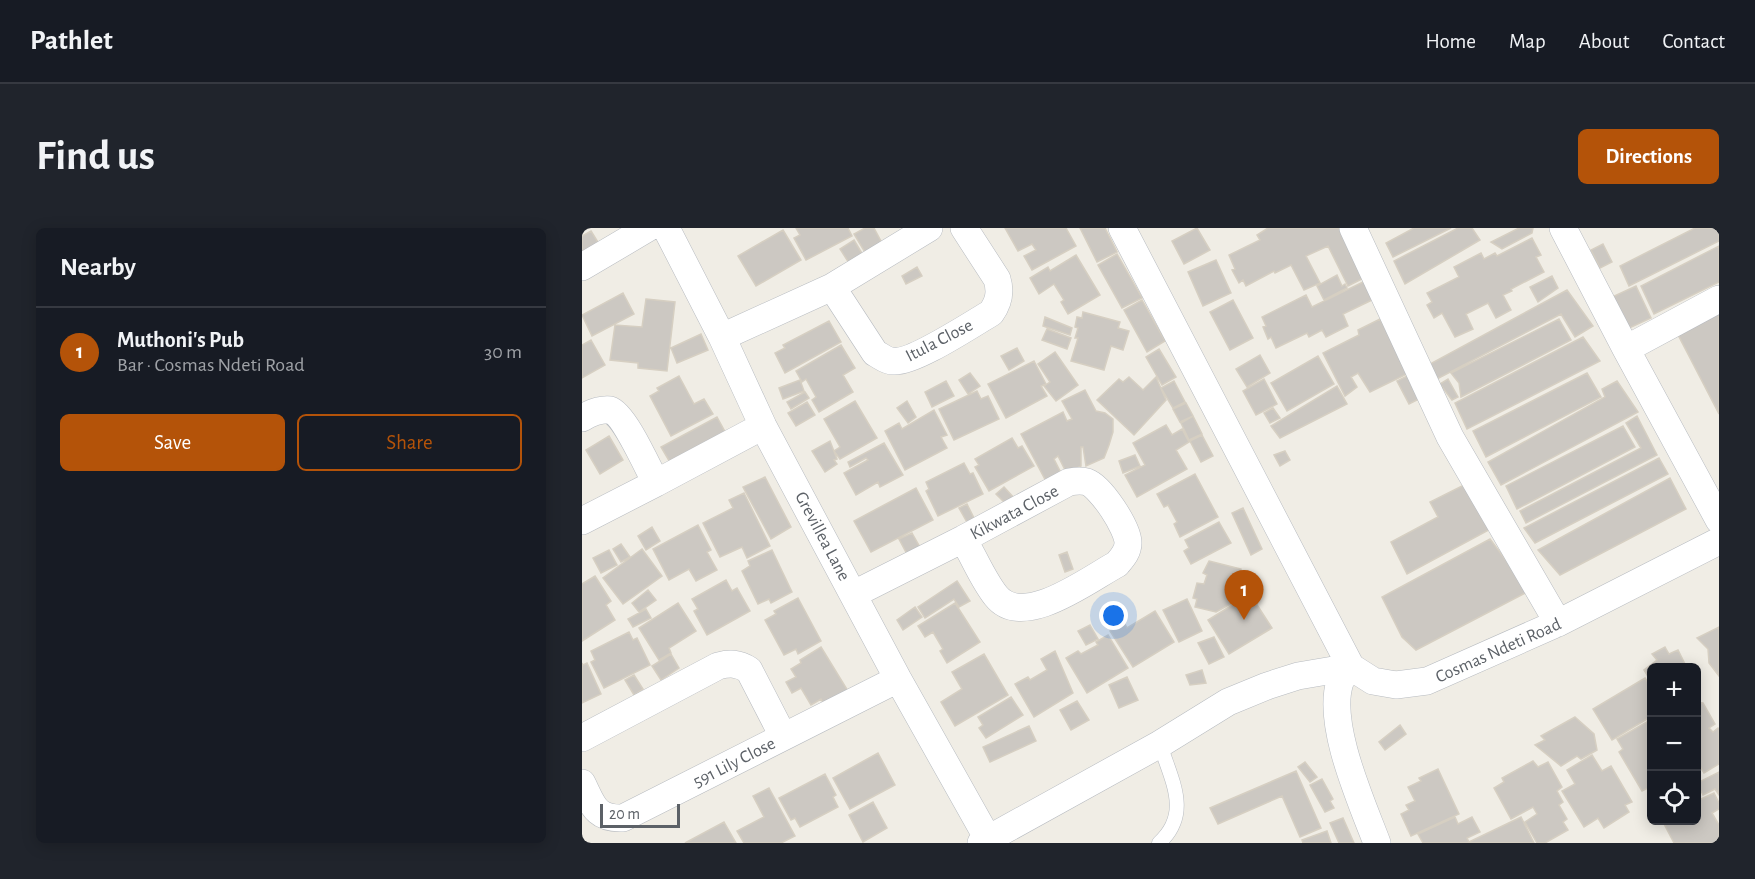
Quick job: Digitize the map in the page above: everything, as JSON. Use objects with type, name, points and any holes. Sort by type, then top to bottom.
[{"type":"street","points":[[582,267],[648,228]]},
{"type":"street","name":"Grevillea Lane","points":[[666,228],[722,337],[763,426],[984,841]]},
{"type":"street","points":[[722,337],[832,287],[929,228]]},
{"type":"street","name":"Itula Close","points":[[832,287],[875,353],[886,360],[895,362],[914,357],[991,313],[997,305],[999,287],[997,279],[964,228]]},
{"type":"street","points":[[1122,228],[1351,667]]},
{"type":"street","points":[[1353,228],[1450,437],[1558,623]]},
{"type":"street","points":[[1563,228],[1626,350],[1719,520]]},
{"type":"street","points":[[1626,350],[1719,299]]},
{"type":"street","points":[[582,418],[598,412],[612,411],[621,419],[656,483]]},
{"type":"street","points":[[582,521],[763,426]]},
{"type":"street","name":"Kikwata Close","points":[[1081,480],[1097,488],[1122,524],[1128,544],[1125,554],[1117,564],[1049,601],[1024,608],[1013,608],[996,597],[963,539],[1069,482],[1081,480]]},
{"type":"street","points":[[854,594],[963,539]]},
{"type":"street","name":"Cosmas Ndeti Road","points":[[1351,667],[1373,681],[1396,685],[1427,681],[1558,623],[1719,540]]},
{"type":"street","points":[[582,738],[718,666],[728,664],[739,664],[749,670],[783,736]]},
{"type":"street","points":[[984,841],[1161,744],[1228,702],[1298,676],[1351,667]]},
{"type":"street","points":[[1351,667],[1341,680],[1337,698],[1338,727],[1355,786],[1377,843]]},
{"type":"street","name":"591 Lily Close","points":[[582,783],[595,810],[607,817],[623,818],[898,679]]},
{"type":"lane","points":[[1159,843],[1176,822],[1178,803],[1161,744]]},
{"type":"building","points":[[796,228],[848,228],[852,236],[806,260],[794,238],[800,235]]},
{"type":"building","points":[[865,228],[874,228],[883,245],[866,254],[854,234]]},
{"type":"building","points":[[1005,228],[1066,228],[1076,246],[1032,270],[1024,256],[1036,250],[1032,244],[1018,251]]},
{"type":"building","points":[[1080,228],[1105,228],[1117,252],[1097,262]]},
{"type":"building","points":[[1197,228],[1210,250],[1184,264],[1172,241]]},
{"type":"building","points":[[1268,228],[1346,228],[1370,275],[1348,286],[1328,246],[1306,256],[1320,283],[1304,290],[1291,265],[1246,286],[1243,280],[1239,283],[1232,270],[1235,269],[1229,255],[1260,240],[1257,235]]},
{"type":"building","points":[[1414,228],[1451,228],[1393,257],[1386,243]]},
{"type":"building","points":[[1458,228],[1472,228],[1480,240],[1405,284],[1394,261]]},
{"type":"building","points":[[1519,228],[1533,228],[1532,233],[1502,249],[1491,242]]},
{"type":"building","points":[[1695,228],[1719,228],[1719,241],[1629,286],[1620,266]]},
{"type":"building","points":[[783,230],[801,260],[756,286],[738,256]]},
{"type":"building","points":[[591,231],[601,247],[582,253],[582,236]]},
{"type":"building","points":[[1532,238],[1541,255],[1536,257],[1544,272],[1503,295],[1511,310],[1496,318],[1488,303],[1466,314],[1473,329],[1455,337],[1442,313],[1434,318],[1427,305],[1432,302],[1427,293],[1459,277],[1454,267],[1481,253],[1484,259],[1495,253],[1497,256]]},
{"type":"building","points":[[854,240],[863,255],[849,263],[840,249]]},
{"type":"building","points":[[1603,244],[1612,262],[1600,268],[1591,250]]},
{"type":"building","points":[[1719,246],[1719,282],[1654,314],[1641,286]]},
{"type":"building","points":[[1117,254],[1142,298],[1122,308],[1098,265]]},
{"type":"building","points":[[1076,255],[1100,295],[1068,314],[1061,302],[1064,300],[1054,284],[1039,294],[1030,278],[1048,267],[1050,271]]},
{"type":"building","points":[[1216,260],[1231,293],[1203,306],[1188,272]]},
{"type":"building","points":[[917,267],[922,276],[906,284],[902,276]]},
{"type":"building","points":[[1337,275],[1342,286],[1345,284],[1347,288],[1324,300],[1317,286]]},
{"type":"building","points":[[1552,276],[1558,288],[1538,302],[1530,287]]},
{"type":"building","points":[[1371,278],[1376,298],[1343,314],[1348,326],[1326,337],[1322,330],[1309,337],[1307,333],[1276,348],[1271,337],[1268,339],[1262,317],[1306,295],[1312,307]]},
{"type":"building","points":[[1636,286],[1651,318],[1627,329],[1612,297]]},
{"type":"building","points":[[1567,290],[1593,326],[1575,337],[1561,314],[1437,379],[1430,364]]},
{"type":"building","points":[[623,293],[634,314],[592,336],[582,315]]},
{"type":"building","points":[[646,299],[675,302],[667,371],[638,368],[638,363],[610,360],[615,325],[642,327]]},
{"type":"building","points":[[1142,300],[1165,341],[1147,352],[1124,310]]},
{"type":"building","points":[[1233,300],[1253,338],[1230,350],[1210,312]]},
{"type":"building","points":[[1719,307],[1719,414],[1675,329]]},
{"type":"building","points":[[1083,312],[1120,322],[1118,328],[1129,331],[1123,350],[1111,346],[1104,370],[1071,361],[1078,338],[1075,338],[1078,328],[1075,327],[1077,317],[1082,318]]},
{"type":"building","points":[[1045,317],[1072,328],[1070,335],[1043,326]]},
{"type":"building","points":[[1380,319],[1411,372],[1370,392],[1358,373],[1351,377],[1357,387],[1345,396],[1323,353],[1359,335],[1358,330]]},
{"type":"building","points":[[1559,319],[1571,340],[1461,397],[1459,383],[1451,373]]},
{"type":"building","points":[[829,321],[841,342],[785,373],[775,353],[785,348],[783,345]]},
{"type":"building","points":[[1047,329],[1071,338],[1067,349],[1042,340]]},
{"type":"building","points":[[701,334],[708,350],[677,363],[671,348]]},
{"type":"building","points":[[1583,337],[1600,361],[1467,429],[1455,403]]},
{"type":"building","points":[[591,340],[605,365],[582,378],[582,345]]},
{"type":"building","points":[[841,345],[855,368],[843,375],[853,392],[819,412],[812,400],[816,397],[806,379],[802,382],[796,371]]},
{"type":"building","points":[[1017,348],[1024,361],[1009,370],[1001,356]]},
{"type":"building","points":[[1159,349],[1176,377],[1162,385],[1146,357]]},
{"type":"building","points":[[1055,352],[1078,385],[1056,401],[1044,386],[1050,382],[1038,364]]},
{"type":"building","points":[[1260,355],[1270,373],[1247,387],[1236,369]]},
{"type":"building","points":[[1318,356],[1334,384],[1287,411],[1271,383]]},
{"type":"building","points":[[1034,361],[1046,384],[1041,386],[1047,396],[1006,418],[988,384]]},
{"type":"building","points":[[970,373],[980,386],[968,394],[959,380]]},
{"type":"building","points":[[1587,373],[1601,397],[1486,457],[1473,431]]},
{"type":"building","points":[[1411,374],[1423,397],[1409,404],[1397,381]]},
{"type":"building","points":[[679,376],[694,404],[704,399],[713,414],[671,436],[650,396],[659,391],[657,388]]},
{"type":"building","points":[[1129,377],[1143,390],[1156,377],[1166,400],[1134,435],[1097,400],[1119,379],[1123,382]]},
{"type":"building","points":[[1264,379],[1277,404],[1256,415],[1243,391]]},
{"type":"building","points":[[1448,379],[1458,397],[1452,400],[1440,384]]},
{"type":"building","points":[[800,380],[804,391],[783,399],[779,388]]},
{"type":"building","points":[[946,381],[954,396],[932,407],[925,392]]},
{"type":"building","points":[[1174,381],[1185,402],[1173,408],[1161,388]]},
{"type":"building","points":[[1617,381],[1638,412],[1501,485],[1488,462],[1605,397],[1602,389]]},
{"type":"building","points":[[1337,386],[1347,404],[1280,438],[1271,426]]},
{"type":"building","points":[[1085,390],[1096,411],[1105,413],[1113,419],[1113,432],[1104,458],[1086,466],[1083,447],[1081,447],[1081,466],[1067,474],[1058,456],[1054,459],[1063,477],[1048,485],[1021,434],[1063,412],[1067,421],[1072,419],[1062,401]]},
{"type":"building","points":[[977,391],[981,399],[988,396],[999,419],[954,440],[939,409]]},
{"type":"building","points":[[805,392],[809,398],[791,409],[787,402]]},
{"type":"building","points":[[855,401],[877,438],[840,459],[834,451],[840,447],[824,419]]},
{"type":"building","points":[[907,401],[916,417],[908,423],[897,408]]},
{"type":"building","points":[[807,402],[815,415],[796,426],[788,413]]},
{"type":"building","points":[[1186,403],[1193,416],[1180,422],[1173,409]]},
{"type":"building","points":[[1273,408],[1280,418],[1270,423],[1264,413]]},
{"type":"building","points":[[934,410],[947,435],[941,437],[947,448],[905,470],[885,431],[899,423],[902,429]]},
{"type":"building","points":[[1193,416],[1202,434],[1189,440],[1181,423]]},
{"type":"building","points":[[1637,416],[1657,455],[1526,523],[1520,511],[1641,448],[1626,423]]},
{"type":"building","points":[[717,417],[729,439],[671,464],[661,447]]},
{"type":"building","points":[[1166,425],[1172,435],[1182,429],[1189,442],[1176,450],[1187,469],[1137,497],[1125,475],[1145,465],[1133,443]]},
{"type":"building","points":[[1623,426],[1635,447],[1517,509],[1506,486]]},
{"type":"building","points":[[1202,435],[1213,456],[1201,462],[1190,441]]},
{"type":"building","points":[[609,436],[623,460],[600,474],[586,450]]},
{"type":"building","points":[[1012,438],[1018,448],[1022,446],[1034,466],[989,491],[975,467],[979,465],[975,459]]},
{"type":"building","points":[[830,441],[837,464],[825,472],[812,451]]},
{"type":"building","points":[[884,443],[903,475],[880,487],[878,482],[856,495],[844,473],[868,460],[866,458],[850,467],[848,462]]},
{"type":"building","points":[[1285,451],[1290,460],[1280,466],[1274,455]]},
{"type":"building","points":[[1135,455],[1140,466],[1123,473],[1119,461]]},
{"type":"building","points":[[1659,458],[1668,474],[1535,543],[1524,528]]},
{"type":"building","points":[[964,463],[970,474],[973,473],[983,494],[938,516],[926,491],[929,489],[926,482]]},
{"type":"building","points":[[1195,474],[1218,517],[1180,537],[1174,524],[1177,522],[1168,505],[1164,507],[1157,494]]},
{"type":"building","points":[[765,477],[791,527],[771,539],[743,487]]},
{"type":"building","points":[[1670,478],[1686,509],[1560,575],[1538,550]]},
{"type":"building","points":[[1472,481],[1498,525],[1407,574],[1391,542],[1438,517],[1430,502]]},
{"type":"building","points":[[1004,487],[1015,499],[1007,505],[996,494]]},
{"type":"building","points":[[916,488],[933,520],[871,552],[854,521]]},
{"type":"building","points":[[744,493],[770,546],[747,558],[742,547],[720,557],[703,523],[733,508],[729,500]]},
{"type":"building","points":[[967,504],[975,520],[968,524],[959,508]]},
{"type":"building","points":[[1243,508],[1262,549],[1251,555],[1232,513]]},
{"type":"building","points":[[1219,522],[1231,543],[1191,564],[1184,551],[1189,548],[1185,540]]},
{"type":"building","points":[[698,525],[711,550],[707,552],[717,570],[696,581],[689,569],[669,580],[653,549]]},
{"type":"building","points":[[652,527],[660,541],[646,550],[638,536]]},
{"type":"building","points":[[912,533],[921,549],[908,556],[899,539]]},
{"type":"building","points":[[1490,539],[1529,591],[1416,650],[1402,637],[1382,597]]},
{"type":"building","points":[[621,544],[630,557],[621,562],[613,549]]},
{"type":"building","points":[[642,549],[662,576],[623,604],[603,578]]},
{"type":"building","points":[[609,550],[617,565],[601,573],[593,558]]},
{"type":"building","points":[[772,550],[792,592],[771,603],[769,599],[758,604],[742,571],[750,566],[748,561]]},
{"type":"building","points":[[1067,552],[1073,569],[1065,572],[1059,555]]},
{"type":"building","points":[[1209,561],[1241,569],[1238,600],[1216,612],[1195,607],[1197,599],[1193,598],[1197,583],[1204,584],[1207,575],[1203,573]]},
{"type":"building","points":[[595,576],[611,601],[606,605],[615,620],[582,641],[582,584]]},
{"type":"building","points":[[726,580],[732,591],[737,588],[750,611],[707,635],[694,611],[698,609],[692,599]]},
{"type":"building","points":[[957,581],[970,601],[959,607],[954,599],[925,618],[918,607]]},
{"type":"building","points":[[648,590],[656,600],[639,612],[632,603]]},
{"type":"building","points":[[1250,594],[1272,628],[1229,654],[1208,620]]},
{"type":"building","points":[[798,598],[821,641],[798,654],[796,649],[784,655],[765,620],[776,614],[774,611]]},
{"type":"building","points":[[1187,599],[1202,631],[1179,642],[1163,610]]},
{"type":"building","points":[[678,603],[696,631],[669,648],[671,653],[659,660],[639,628]]},
{"type":"building","points":[[955,603],[980,642],[947,663],[940,651],[943,649],[933,632],[925,637],[918,626]]},
{"type":"building","points":[[915,607],[922,617],[903,630],[897,620]]},
{"type":"building","points":[[646,609],[651,618],[633,627],[628,619]]},
{"type":"building","points":[[1155,611],[1174,642],[1133,667],[1110,631],[1124,622],[1127,628]]},
{"type":"building","points":[[1090,625],[1098,639],[1086,645],[1078,631]]},
{"type":"building","points":[[1719,627],[1719,676],[1709,663],[1708,649],[1697,638]]},
{"type":"building","points":[[629,632],[633,640],[637,638],[650,665],[604,688],[591,662],[595,660],[591,651]]},
{"type":"building","points":[[1108,635],[1128,668],[1087,693],[1066,658],[1078,651],[1081,654],[1098,645],[1096,642]]},
{"type":"building","points":[[1214,637],[1224,657],[1209,664],[1198,643]]},
{"type":"building","points":[[821,647],[848,691],[824,705],[821,699],[811,705],[801,688],[792,693],[786,682],[796,677],[791,669],[801,663],[800,660]]},
{"type":"building","points":[[1665,647],[1669,654],[1678,650],[1684,663],[1653,663],[1657,660],[1652,654]]},
{"type":"building","points":[[1055,651],[1073,693],[1034,717],[1015,684],[1028,677],[1030,680],[1047,670],[1041,659]]},
{"type":"building","points":[[671,654],[679,668],[661,680],[652,666]]},
{"type":"building","points":[[984,654],[1008,695],[955,726],[941,702],[962,689],[952,672]]},
{"type":"building","points":[[582,663],[583,665],[587,663],[601,694],[582,703]]},
{"type":"building","points":[[1202,670],[1206,683],[1190,685],[1186,675]]},
{"type":"building","points":[[634,675],[643,689],[634,695],[625,680]]},
{"type":"building","points":[[1127,677],[1138,700],[1119,708],[1109,685]]},
{"type":"building","points":[[1645,678],[1647,681],[1647,719],[1612,740],[1593,709]]},
{"type":"building","points":[[1011,697],[1023,715],[986,738],[979,728],[983,725],[978,717]]},
{"type":"building","points":[[1077,701],[1089,720],[1071,730],[1060,710]]},
{"type":"building","points":[[1701,703],[1715,724],[1709,728],[1713,732],[1719,729],[1719,764],[1704,773],[1701,768]]},
{"type":"building","points":[[1575,717],[1594,734],[1597,750],[1581,759],[1577,756],[1561,766],[1535,745],[1545,740],[1541,736]]},
{"type":"building","points":[[1647,722],[1647,788],[1642,791],[1619,752],[1623,749],[1617,739]]},
{"type":"building","points":[[1400,725],[1406,734],[1385,750],[1379,742]]},
{"type":"building","points":[[1029,726],[1036,741],[990,762],[983,747]]},
{"type":"building","points":[[878,753],[895,785],[850,809],[833,778]]},
{"type":"building","points":[[1592,755],[1602,771],[1611,766],[1632,802],[1625,805],[1629,812],[1604,828],[1598,818],[1584,827],[1562,791],[1575,784],[1567,770]]},
{"type":"building","points":[[1533,761],[1538,767],[1548,762],[1562,787],[1557,791],[1563,802],[1559,805],[1567,819],[1563,822],[1568,830],[1545,843],[1537,843],[1525,822],[1537,814],[1533,807],[1511,819],[1494,788],[1504,782],[1502,778]]},
{"type":"building","points":[[1305,762],[1317,777],[1310,782],[1298,767]]},
{"type":"building","points":[[1438,769],[1459,814],[1411,836],[1401,814],[1409,810],[1406,805],[1415,801],[1408,787],[1421,781],[1419,778]]},
{"type":"building","points":[[1296,771],[1321,828],[1300,837],[1282,796],[1218,824],[1210,808]]},
{"type":"building","points":[[1719,772],[1719,795],[1715,789],[1703,795],[1701,781]]},
{"type":"building","points":[[825,774],[836,795],[833,797],[838,807],[800,827],[795,818],[791,820],[779,798]]},
{"type":"building","points":[[1322,779],[1333,799],[1330,801],[1334,808],[1325,812],[1310,785]]},
{"type":"building","points":[[769,788],[795,836],[781,843],[744,843],[737,831],[764,817],[753,796]]},
{"type":"building","points":[[1714,793],[1719,803],[1719,809],[1712,813],[1719,825],[1719,843],[1674,843],[1665,825],[1701,825],[1701,799]]},
{"type":"building","points":[[873,802],[887,828],[863,842],[849,815]]},
{"type":"building","points":[[1455,817],[1458,824],[1472,817],[1480,832],[1467,838],[1469,842],[1521,817],[1534,843],[1423,843],[1418,834]]},
{"type":"building","points":[[1343,818],[1354,843],[1339,843],[1330,823]]},
{"type":"building","points":[[724,822],[736,843],[685,843]]},
{"type":"building","points":[[1327,831],[1331,843],[1303,843],[1302,840]]},
{"type":"place","name":"Muthoni's Pub","points":[[1244,620]]}]
